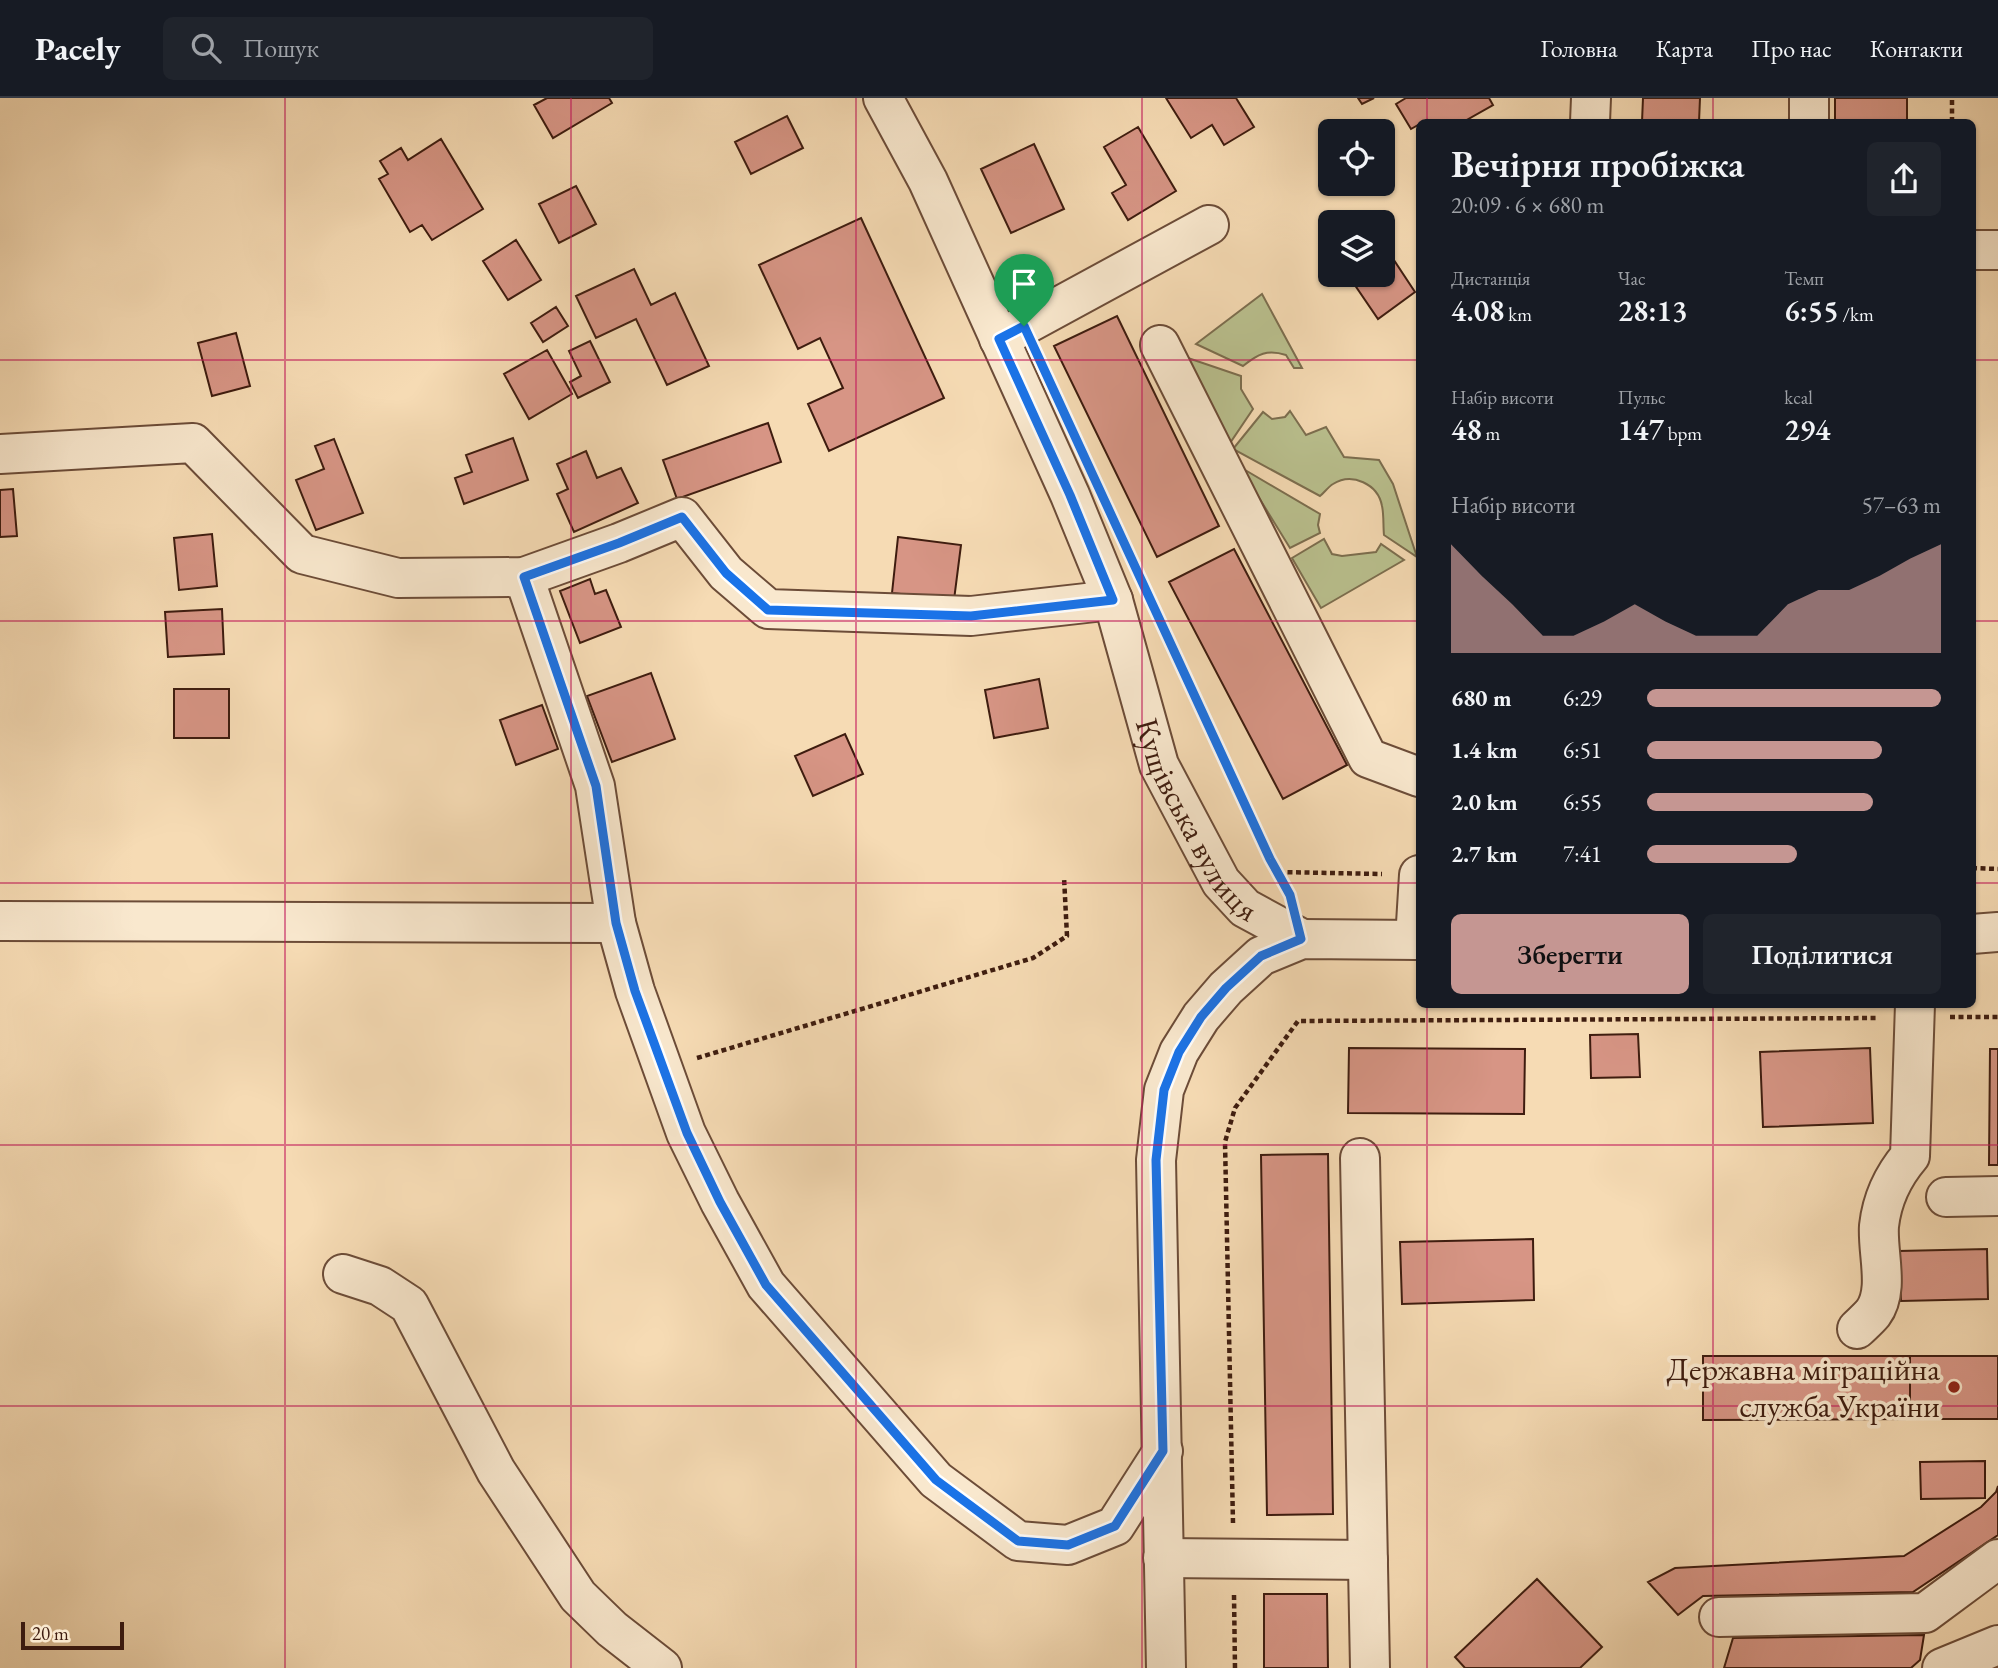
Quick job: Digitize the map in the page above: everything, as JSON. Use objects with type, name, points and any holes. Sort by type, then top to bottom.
[{"type":"street","name":"Кущівська вулиця","points":[[883,98],[928,181],[1070,495],[1113,600],[1159,765],[1221,882],[1245,908],[1301,939]]},
{"type":"street","points":[[1590,119],[1591,98]]},
{"type":"street","points":[[1808,98],[1809,119]]},
{"type":"street","points":[[999,339],[1209,225]]},
{"type":"street","points":[[1976,250],[1998,250]]},
{"type":"street","points":[[1160,345],[1368,758],[1416,776]]},
{"type":"street","points":[[0,454],[192,443],[302,554],[398,578],[524,577],[682,517],[726,573],[768,610],[971,616],[1113,600]]},
{"type":"street","points":[[524,577],[596,786],[616,923],[635,991],[687,1133],[720,1202],[766,1285],[936,1480],[1018,1541],[1068,1545],[1115,1526],[1163,1451]]},
{"type":"street","points":[[1406,874],[1416,934]]},
{"type":"street","points":[[0,921],[616,923]]},
{"type":"street","points":[[1976,934],[1998,932]]},
{"type":"street","name":"Кущівська вулиця","points":[[1166,1668],[1156,1160],[1164,1090],[1179,1052],[1201,1017],[1226,988],[1261,956],[1301,939]]},
{"type":"street","points":[[1301,939],[1416,940]]},
{"type":"street","points":[[1857,1329],[1874,1311],[1881,1292],[1879,1228],[1883,1208],[1895,1175],[1910,1156],[1915,1011]]},
{"type":"street","points":[[1360,1158],[1370,1668]]},
{"type":"street","points":[[1947,1197],[1998,1196]]},
{"type":"street","points":[[343,1274],[380,1286],[409,1305],[496,1471],[578,1596],[612,1629],[662,1668]]},
{"type":"street","points":[[1163,1558],[1368,1560]]},
{"type":"street","points":[[1719,1618],[1925,1613],[1998,1559]]},
{"type":"street","points":[[1942,1668],[1998,1645]]},
{"type":"path","points":[[1952,98],[1952,119]]},
{"type":"path","points":[[1159,618],[1290,895],[1301,939]]},
{"type":"path","points":[[1976,868],[1998,869]]},
{"type":"path","points":[[1278,872],[1406,874]]},
{"type":"path","points":[[663,1069],[742,1043],[1033,958],[1067,936],[1064,877]]},
{"type":"path","points":[[1235,1668],[1225,1142],[1235,1108],[1298,1021],[1915,1011],[1998,1017]]},
{"type":"green space","points":[[1262,294],[1302,368],[1294,368],[1286,355],[1273,352],[1258,356],[1243,366],[1196,344]]},
{"type":"green space","points":[[1188,358],[1241,376],[1241,389],[1253,409],[1228,446],[1180,363]]},
{"type":"green space","points":[[1290,411],[1306,435],[1326,427],[1344,457],[1379,460],[1393,484],[1416,556],[1384,535],[1380,498],[1370,486],[1348,479],[1331,485],[1320,496],[1233,449],[1263,412],[1272,419],[1285,417]]},
{"type":"green space","points":[[1240,467],[1320,514],[1320,533],[1290,548]]},
{"type":"green space","points":[[1324,539],[1332,554],[1342,556],[1376,552],[1381,544],[1404,560],[1321,608],[1292,558]]},
{"type":"building","points":[[547,98],[609,98],[612,103],[553,138],[534,105]]},
{"type":"building","points":[[1166,98],[1236,98],[1254,127],[1224,145],[1212,125],[1191,138]]},
{"type":"building","points":[[1358,98],[1374,98],[1362,104]]},
{"type":"building","points":[[1406,98],[1489,98],[1493,105],[1468,119],[1416,119],[1416,126],[1411,129],[1396,104]]},
{"type":"building","points":[[1643,98],[1700,98],[1699,119],[1642,119]]},
{"type":"building","points":[[1835,98],[1907,98],[1907,119],[1835,119]]},
{"type":"building","points":[[787,116],[803,148],[751,174],[735,142]]},
{"type":"building","points":[[1138,127],[1176,191],[1128,220],[1112,193],[1126,185],[1104,147]]},
{"type":"building","points":[[441,139],[483,209],[432,240],[422,225],[410,232],[379,179],[388,174],[380,161],[401,148],[408,160]]},
{"type":"building","points":[[1034,144],[1064,209],[1011,233],[981,169]]},
{"type":"building","points":[[576,186],[596,224],[559,243],[539,204]]},
{"type":"building","points":[[861,218],[944,398],[829,451],[808,404],[843,388],[820,338],[798,349],[759,265]]},
{"type":"building","points":[[516,240],[541,280],[508,300],[483,261]]},
{"type":"building","points":[[1395,262],[1415,292],[1378,319],[1356,287],[1395,287]]},
{"type":"building","points":[[634,269],[651,305],[675,293],[709,366],[667,385],[636,319],[596,338],[576,296]]},
{"type":"building","points":[[556,307],[568,326],[543,342],[531,323]]},
{"type":"building","points":[[1117,316],[1219,526],[1157,557],[1054,346]]},
{"type":"building","points":[[236,333],[250,386],[212,396],[198,343]]},
{"type":"building","points":[[590,341],[610,382],[578,398],[570,382],[581,376],[569,351]]},
{"type":"building","points":[[547,350],[572,394],[529,419],[504,374]]},
{"type":"building","points":[[768,423],[781,462],[677,499],[663,460]]},
{"type":"building","points":[[513,438],[528,480],[464,504],[455,478],[472,472],[466,455]]},
{"type":"building","points":[[334,439],[363,513],[316,530],[296,480],[324,469],[315,446]]},
{"type":"building","points":[[586,451],[597,478],[621,468],[638,503],[574,532],[557,494],[568,489],[557,464]]},
{"type":"building","points":[[13,489],[17,536],[0,537],[0,490]]},
{"type":"building","points":[[212,534],[217,586],[179,590],[174,538]]},
{"type":"building","points":[[898,537],[961,545],[954,600],[892,593]]},
{"type":"building","points":[[1234,549],[1347,765],[1283,799],[1169,582]]},
{"type":"building","points":[[590,579],[595,594],[606,590],[621,627],[580,643],[560,591]]},
{"type":"building","points":[[222,609],[224,654],[168,657],[165,612]]},
{"type":"building","points":[[651,673],[675,739],[612,762],[587,696]]},
{"type":"building","points":[[1039,679],[1048,728],[994,738],[985,690]]},
{"type":"building","points":[[174,689],[229,689],[229,738],[174,738]]},
{"type":"building","points":[[542,705],[558,749],[516,765],[500,720]]},
{"type":"building","points":[[845,734],[863,774],[813,796],[795,756]]},
{"type":"building","points":[[1638,1034],[1640,1077],[1591,1078],[1590,1035]]},
{"type":"building","points":[[1349,1048],[1525,1049],[1524,1114],[1348,1113]]},
{"type":"building","points":[[1870,1048],[1873,1123],[1763,1127],[1760,1052]]},
{"type":"building","points":[[1990,1049],[1998,1049],[1998,1165],[1989,1165]]},
{"type":"building","points":[[1328,1154],[1333,1514],[1267,1515],[1261,1155]]},
{"type":"building","points":[[1533,1239],[1534,1300],[1402,1304],[1400,1242]]},
{"type":"building","points":[[1987,1249],[1988,1299],[1901,1301],[1899,1251]]},
{"type":"building","points":[[1703,1356],[1910,1356],[1910,1419],[1703,1420]]},
{"type":"building","name":"Державна міграційна служба України","points":[[1910,1356],[1998,1356],[1998,1419],[1910,1419]]},
{"type":"building","points":[[1985,1461],[1985,1498],[1921,1499],[1920,1462]]},
{"type":"building","points":[[1998,1486],[1998,1535],[1913,1592],[1703,1596],[1678,1615],[1648,1582],[1675,1568],[1904,1556],[1981,1507],[1996,1492]]},
{"type":"building","points":[[1537,1579],[1602,1647],[1580,1668],[1465,1668],[1455,1657]]},
{"type":"building","points":[[1264,1594],[1327,1594],[1328,1668],[1264,1668]]},
{"type":"building","points":[[1924,1635],[1920,1660],[1911,1668],[1724,1668],[1733,1638]]},
{"type":"place","name":"Державна міграційна служба України","points":[[1954,1387]]},
{"type":"route","points":[[1024,326],[1270,859],[1290,895],[1301,939],[1261,956],[1226,988],[1201,1017],[1179,1052],[1164,1090],[1156,1160],[1163,1451],[1115,1526],[1068,1545],[1018,1541],[936,1480],[766,1285],[720,1202],[687,1133],[635,991],[616,923],[596,786],[524,577],[682,517],[726,573],[768,610],[971,616],[1113,600],[1070,495],[999,339],[1024,326]]}]
